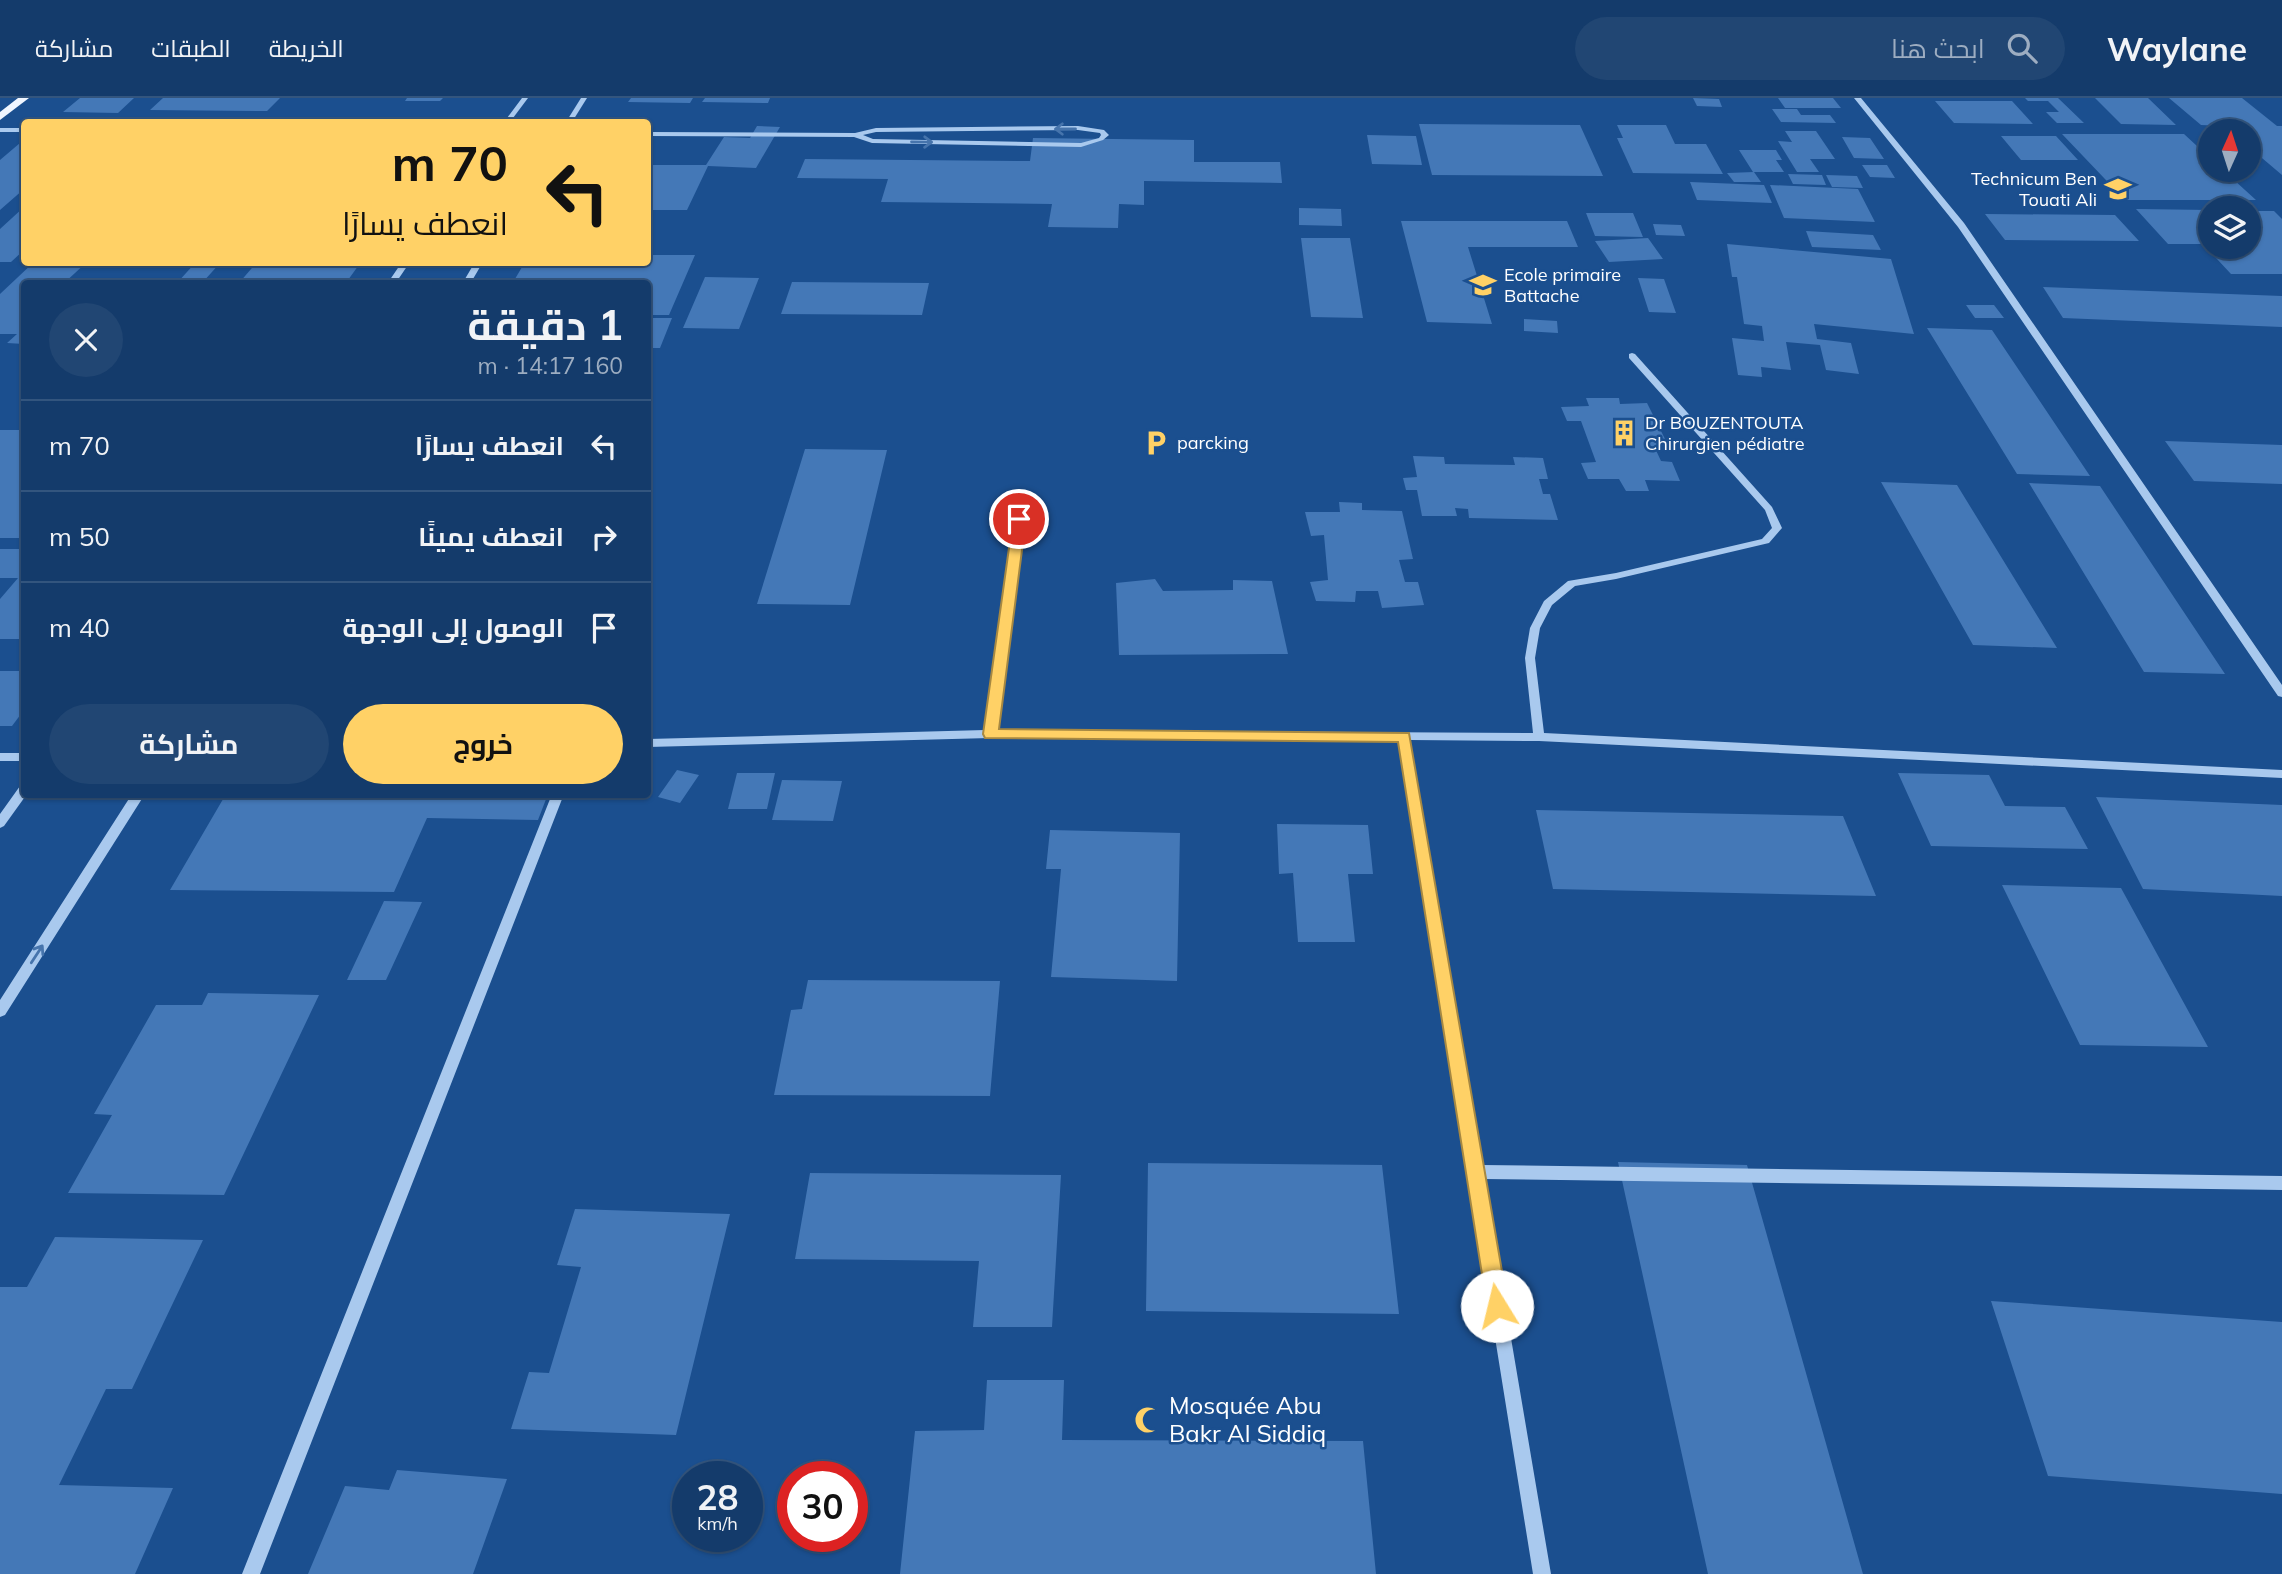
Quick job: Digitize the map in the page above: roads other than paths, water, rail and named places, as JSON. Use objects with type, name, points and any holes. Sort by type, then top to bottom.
[{"type":"main road","points":[[0,117],[24,98]]},
{"type":"street","points":[[510,119],[525,98]]},
{"type":"street","points":[[571,119],[584,98]]},
{"type":"street","points":[[1857,98],[1961,225],[2282,693]]},
{"type":"street","points":[[651,134],[855,135],[876,130],[1078,128],[1102,131],[1105,135],[1101,139],[1081,145],[872,141],[855,135]]},
{"type":"street","points":[[0,130],[21,130]]},
{"type":"street","points":[[1539,737],[1530,657],[1535,628],[1548,603],[1572,583],[1616,576],[1765,541],[1777,528],[1769,509],[1632,356]]},
{"type":"street","points":[[990,734],[1019,519]]},
{"type":"street","points":[[651,743],[990,734],[1539,737],[2282,774]]},
{"type":"street","points":[[1404,736],[1542,1574]]},
{"type":"street","points":[[0,757],[21,757]]},
{"type":"street","points":[[0,823],[21,793]]},
{"type":"street","points":[[0,1011],[136,798]]},
{"type":"street","points":[[251,1574],[556,798]]},
{"type":"street","points":[[1475,1172],[2282,1183]]},
{"type":"place","name":"Technicum Ben Touati Ali","points":[[2118,189]]},
{"type":"place","name":"Ecole primaire Battache","points":[[1483,285]]},
{"type":"place","name":"Dr BOUZENTOUTA Chirurgien pédiatre","points":[[1624,433]]},
{"type":"place","name":"parcking","points":[[1156,443]]},
{"type":"place","name":"Mosquée Abu Bakr Al Siddiq","points":[[1148,1420]]}]
